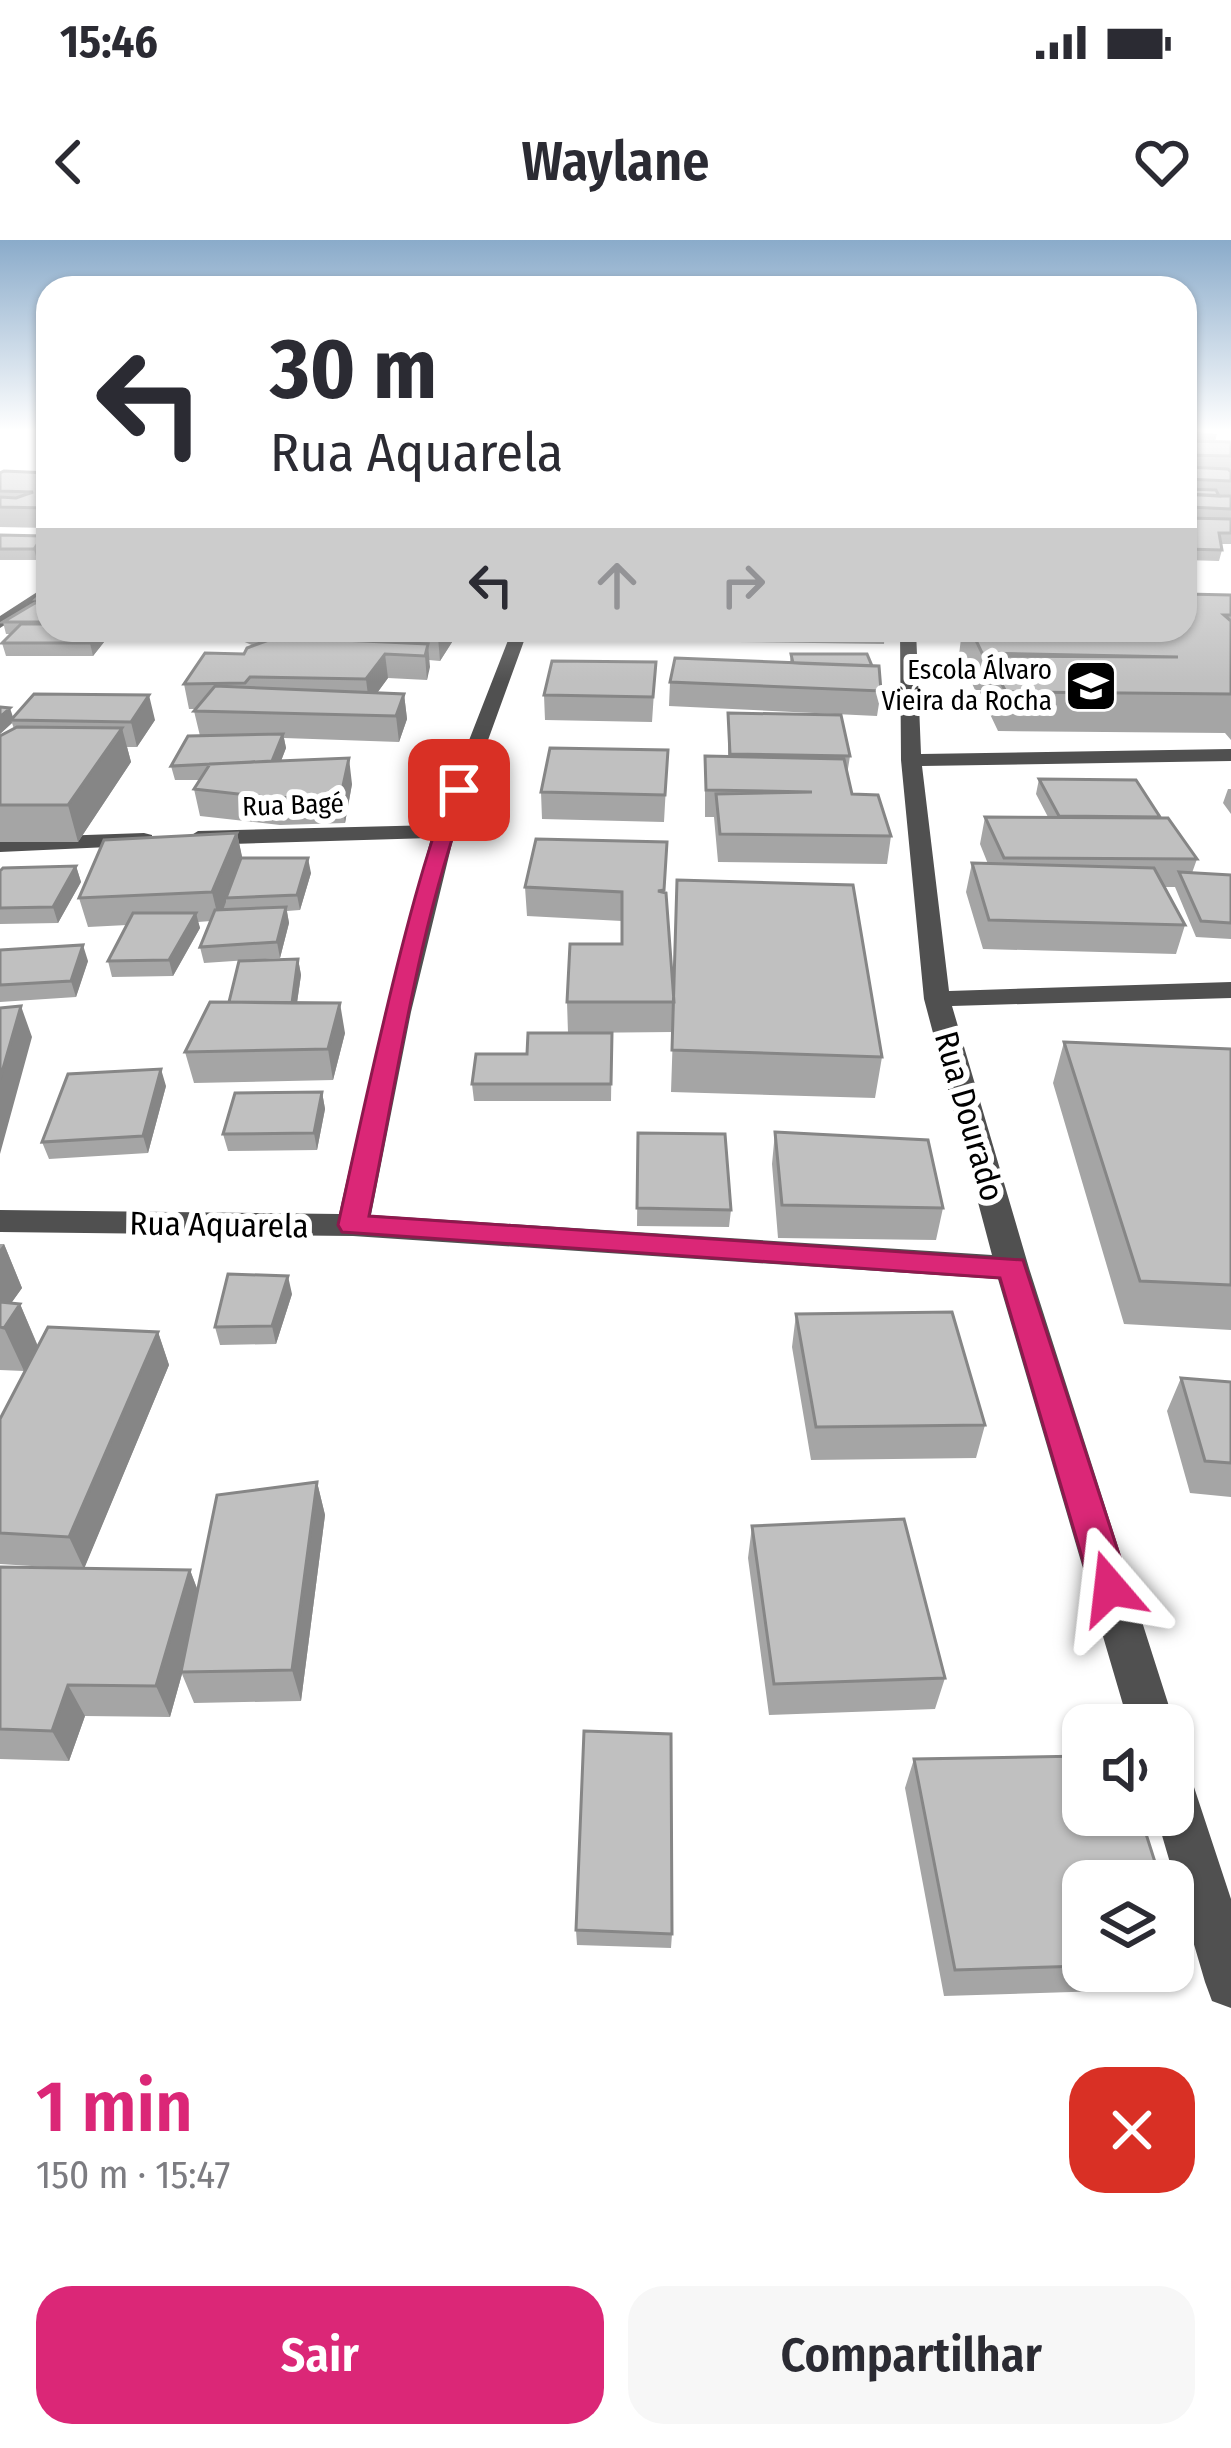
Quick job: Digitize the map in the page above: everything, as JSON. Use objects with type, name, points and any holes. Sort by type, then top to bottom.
[{"type":"street","points":[[0,623],[36,598]]},
{"type":"street","points":[[353,1225],[398,1012],[444,830],[515,642]]},
{"type":"street","name":"Rua Dourado","points":[[908,642],[911,760],[937,999],[1012,1268],[1146,1704]]},
{"type":"street","points":[[911,760],[1231,755]]},
{"type":"street","name":"Rua Bagé","points":[[0,844],[444,830]]},
{"type":"street","points":[[937,999],[1231,990]]},
{"type":"street","name":"Rua Aquarela","points":[[0,1221],[353,1225],[1012,1268]]},
{"type":"street","points":[[1186,1836],[1231,1982]]},
{"type":"building","points":[[1197,518],[1231,519],[1231,533],[1219,533],[1222,550],[1197,549]]},
{"type":"building","points":[[0,535],[36,536],[34,549],[0,549]]},
{"type":"building","points":[[1197,594],[1231,595],[1231,615],[1224,615],[1231,621],[1231,694],[1006,692],[987,656],[1178,657],[982,653],[977,642],[1197,642]]},
{"type":"building","points":[[35,603],[36,603],[36,622],[3,622]]},
{"type":"building","points":[[21,624],[36,624],[36,642],[91,642],[90,643],[2,643]]},
{"type":"building","points":[[263,642],[428,644],[425,656],[385,654],[366,679],[250,677],[245,683],[184,684],[205,653],[244,654]]},
{"type":"building","points":[[791,654],[867,654],[872,666],[793,663]]},
{"type":"building","points":[[675,658],[879,666],[881,691],[670,682]]},
{"type":"building","points":[[552,661],[656,662],[653,697],[544,695]]},
{"type":"building","points":[[215,686],[404,694],[396,716],[194,711]]},
{"type":"building","points":[[34,694],[149,695],[131,722],[11,720]]},
{"type":"building","points":[[728,713],[841,715],[850,756],[730,754]]},
{"type":"building","points":[[17,727],[122,728],[68,805],[0,805],[0,736]]},
{"type":"building","points":[[283,734],[272,761],[171,766],[188,736]]},
{"type":"building","points":[[550,748],[668,750],[665,795],[541,792]]},
{"type":"building","points":[[705,756],[844,759],[852,794],[878,795],[891,836],[720,834],[716,794],[812,792],[706,790]]},
{"type":"building","points":[[349,758],[341,795],[275,798],[194,789],[210,764]]},
{"type":"building","points":[[1039,779],[1136,780],[1160,817],[1059,816]]},
{"type":"building","points":[[985,817],[1168,818],[1197,859],[1004,858]]},
{"type":"building","points":[[237,833],[212,892],[79,898],[104,840]]},
{"type":"building","points":[[536,839],[667,842],[664,890],[658,891],[666,893],[674,1002],[567,1002],[570,944],[622,944],[622,892],[525,887]]},
{"type":"building","points":[[241,858],[308,858],[297,895],[226,898]]},
{"type":"building","points":[[972,863],[1154,868],[1185,925],[989,920]]},
{"type":"building","points":[[76,866],[53,907],[0,908],[3,868]]},
{"type":"building","points":[[1179,872],[1231,875],[1231,923],[1201,921]]},
{"type":"building","points":[[677,880],[853,885],[882,1057],[672,1050]]},
{"type":"building","points":[[286,907],[277,942],[200,947],[215,910]]},
{"type":"building","points":[[133,913],[196,913],[169,960],[108,961]]},
{"type":"building","points":[[83,945],[71,981],[0,985],[0,950]]},
{"type":"building","points":[[298,959],[292,1003],[229,1002],[239,961]]},
{"type":"building","points":[[210,1002],[340,1003],[328,1049],[185,1052]]},
{"type":"building","points":[[21,1006],[0,1079],[0,1008]]},
{"type":"building","points":[[528,1033],[612,1033],[611,1084],[472,1084],[476,1054],[527,1054]]},
{"type":"building","points":[[1064,1042],[1231,1049],[1231,1285],[1140,1281]]},
{"type":"building","points":[[161,1069],[143,1136],[42,1142],[68,1074]]},
{"type":"building","points":[[322,1092],[314,1133],[223,1134],[235,1093]]},
{"type":"building","points":[[775,1132],[928,1140],[943,1208],[782,1205]]},
{"type":"building","points":[[638,1133],[725,1134],[731,1210],[637,1208]]},
{"type":"building","points":[[228,1274],[288,1276],[272,1326],[215,1327]]},
{"type":"building","points":[[0,1302],[20,1304],[4,1328],[0,1327]]},
{"type":"building","points":[[952,1312],[985,1425],[816,1427],[796,1314]]},
{"type":"building","points":[[48,1327],[158,1332],[69,1537],[0,1533],[0,1419]]},
{"type":"building","points":[[1181,1378],[1231,1382],[1231,1463],[1205,1461]]},
{"type":"building","points":[[317,1482],[292,1670],[181,1672],[217,1495]]},
{"type":"building","points":[[904,1519],[945,1678],[774,1684],[752,1526]]},
{"type":"building","points":[[0,1567],[190,1570],[156,1686],[68,1685],[52,1731],[0,1729]]},
{"type":"building","points":[[584,1731],[671,1734],[672,1934],[576,1930]]},
{"type":"building","points":[[1062,1756],[1062,1836],[1147,1836],[1154,1860],[1062,1860],[1062,1967],[955,1970],[914,1759]]},
{"type":"place","name":"Escola Álvaro Vieira da Rocha","points":[[1091,686]]},
{"type":"route","points":[[459,790],[444,830],[398,1012],[353,1225],[1012,1268],[1110,1588]]}]
